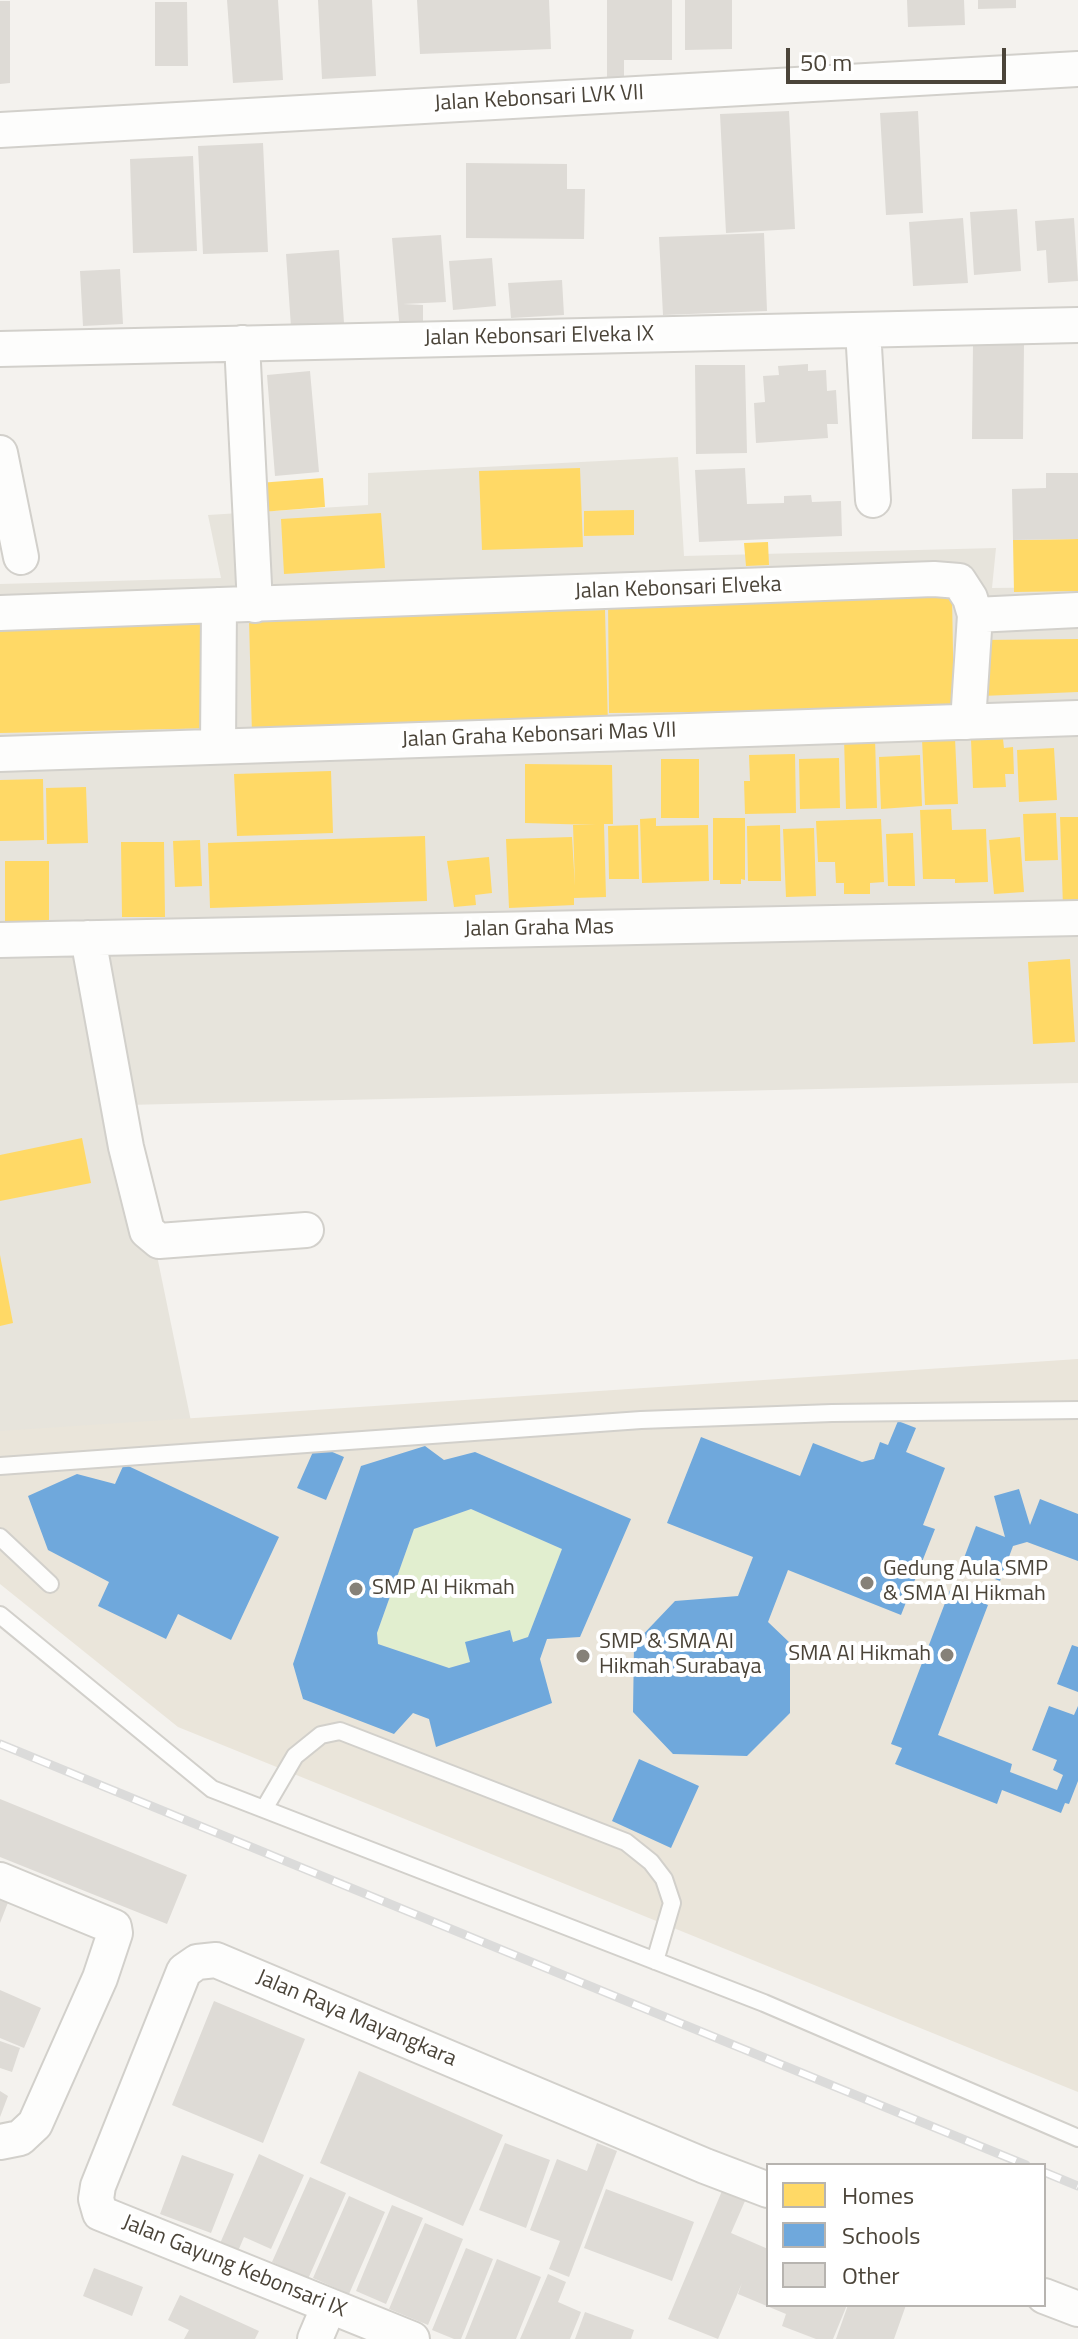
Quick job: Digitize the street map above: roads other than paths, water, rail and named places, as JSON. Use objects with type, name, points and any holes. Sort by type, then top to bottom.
[{"type":"street","name":"Jalan Kebonsari LVK VII","points":[[0,130],[1078,69]]},
{"type":"street","name":"Jalan Kebonsari Elveka IX","points":[[0,349],[1078,325]]},
{"type":"street","points":[[863,330],[873,500]]},
{"type":"street","points":[[242,343],[255,605]]},
{"type":"street","points":[[0,453],[21,557]]},
{"type":"street","name":"Jalan Kebonsari Elveka","points":[[0,613],[934,579],[959,581],[970,598],[975,615]]},
{"type":"street","points":[[218,746],[219,605]]},
{"type":"street","points":[[968,722],[975,615],[1078,610]]},
{"type":"street","name":"Jalan Graha Kebonsari Mas VII","points":[[0,754],[1078,718]]},
{"type":"street","name":"Jalan Graha Mas","points":[[0,940],[1078,918]]},
{"type":"street","points":[[88,938],[126,1147],[147,1231],[159,1241],[306,1230]]},
{"type":"street","points":[[0,1880],[114,1927],[114,1939],[100,1978],[35,2124],[20,2138],[0,2142]]},
{"type":"street","name":"Jalan Raya Mayangkara","points":[[100,2213],[96,2199],[98,2186],[184,1971],[197,1962],[216,1960],[766,2189]]},
{"type":"street","name":"Jalan Gayung Kebonsari IX","points":[[100,2213],[412,2339]]},
{"type":"street","points":[[1046,2297],[1078,2309]]},
{"type":"street","points":[[315,2339],[329,2306]]},
{"type":"lane","points":[[0,1466],[641,1420],[832,1413],[1078,1410]]},
{"type":"lane","points":[[0,1537],[50,1584]]},
{"type":"lane","points":[[0,1615],[212,1789],[764,2003],[1078,2138]]},
{"type":"lane","points":[[264,1809],[295,1756],[321,1735],[340,1731],[626,1842],[651,1862],[664,1879],[672,1903],[655,1961]]},
{"type":"railway","points":[[0,1744],[1021,2163]]},
{"type":"railway","points":[[1046,2173],[1078,2186]]},
{"type":"place","name":"Gedung Aula SMP & SMA Al Hikmah","points":[[867,1583]]},
{"type":"place","name":"SMP Al Hikmah","points":[[356,1589]]},
{"type":"place","name":"SMA Al Hikmah","points":[[947,1655]]},
{"type":"place","name":"SMP & SMA Al Hikmah Surabaya","points":[[583,1656]]}]
